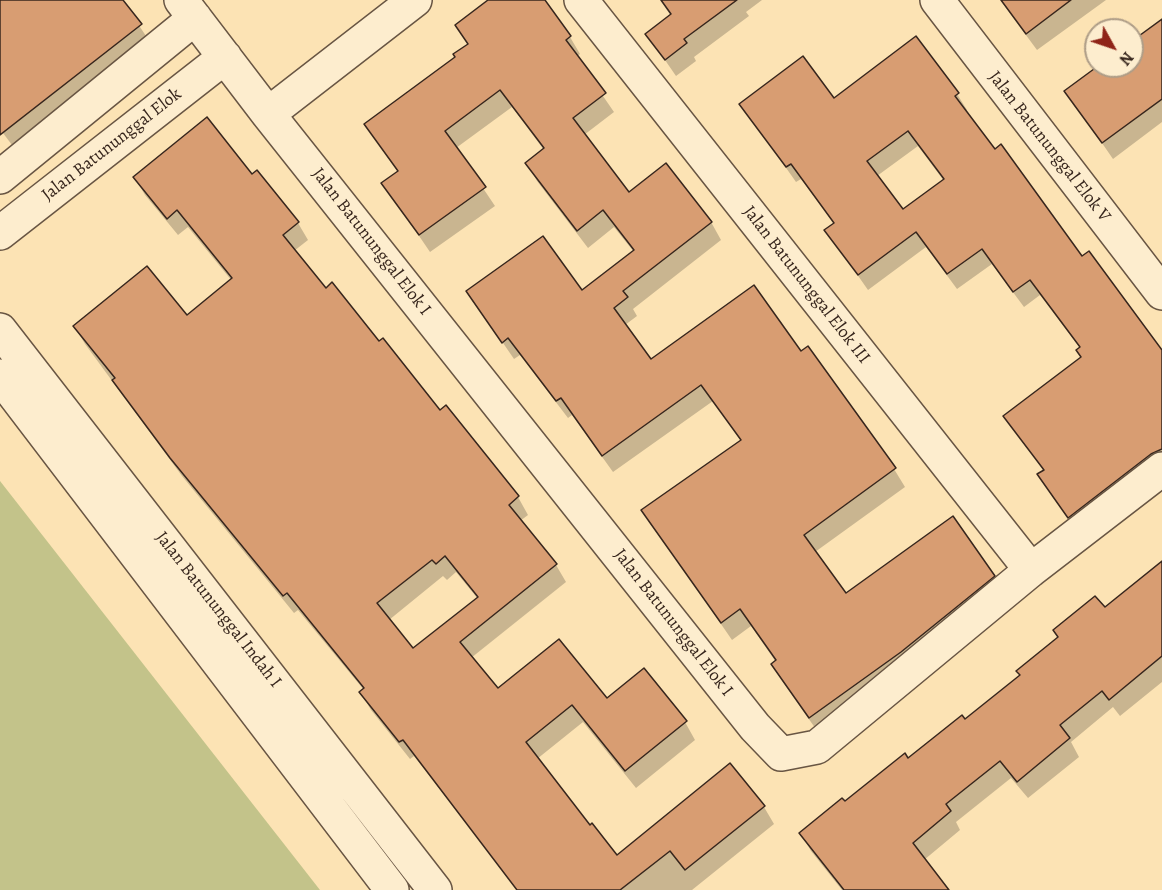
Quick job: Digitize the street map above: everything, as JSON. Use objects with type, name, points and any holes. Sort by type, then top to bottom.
[{"type":"street","points":[[0,177],[188,9],[268,114],[415,0]]},
{"type":"street","name":"Jalan Batununggal Elok III","points":[[581,0],[1031,570]]},
{"type":"street","name":"Jalan Batununggal Elok V","points":[[937,0],[1162,293]]},
{"type":"street","name":"Jalan Batununggal Elok","points":[[0,233],[225,57]]},
{"type":"street","name":"Jalan Batununggal Elok I","points":[[268,114],[755,727],[781,754],[817,747],[1031,570],[1162,469]]},
{"type":"street","name":"Jalan Batununggal Indah I","points":[[0,330],[435,890]]},
{"type":"street","name":"Jalan Batununggal Indah I","points":[[0,376],[392,890]]},
{"type":"green space","points":[[0,481],[320,890],[0,890]]},
{"type":"building","points":[[0,0],[123,0],[142,24],[0,135]]},
{"type":"building","points":[[488,0],[545,0],[571,36],[566,40],[606,93],[573,118],[629,192],[666,163],[712,222],[623,291],[628,297],[614,308],[651,359],[754,285],[801,351],[808,346],[896,468],[804,535],[846,593],[953,516],[995,576],[901,652],[809,718],[771,664],[776,660],[740,609],[721,623],[641,510],[741,440],[701,385],[602,456],[561,398],[556,401],[508,338],[502,343],[466,291],[543,236],[582,290],[634,250],[603,210],[577,231],[525,163],[544,148],[500,90],[445,131],[486,187],[419,235],[381,183],[398,171],[364,124],[455,57],[453,54],[468,44],[455,25]]},
{"type":"building","points":[[661,0],[737,0],[684,39],[687,43],[665,60],[645,34],[671,14]]},
{"type":"building","points":[[1001,0],[1071,0],[1026,34]]},
{"type":"building","points":[[1162,19],[1162,99],[1102,143],[1064,91],[1084,76],[1144,78],[1144,32]]},
{"type":"building","points":[[916,36],[959,93],[955,96],[995,149],[1001,144],[1082,256],[1089,251],[1162,350],[1162,449],[1151,454],[1068,518],[1037,474],[1044,470],[1003,416],[1081,357],[1076,350],[1080,347],[1030,280],[1013,292],[982,249],[947,274],[916,232],[858,275],[824,230],[834,223],[791,164],[786,167],[739,104],[803,56],[834,98]],"holes":[[[908,131],[944,179],[903,209],[867,161]]]},
{"type":"building","points":[[207,117],[252,174],[257,170],[299,222],[283,235],[326,288],[332,282],[379,341],[383,338],[440,410],[446,405],[519,496],[509,505],[557,564],[460,642],[498,688],[559,639],[607,698],[644,668],[687,721],[625,771],[572,705],[526,742],[590,825],[592,823],[617,855],[730,763],[765,806],[685,870],[670,851],[620,890],[517,890],[403,740],[399,742],[359,692],[364,688],[287,593],[283,596],[170,458],[112,380],[115,378],[73,326],[147,266],[187,315],[232,278],[177,210],[167,219],[133,177]],"holes":[[[445,556],[478,597],[413,648],[377,603],[432,560],[436,564]]]},
{"type":"building","points":[[1162,561],[1162,656],[1109,700],[1102,691],[1060,725],[1070,738],[1017,782],[1000,761],[946,804],[951,811],[913,843],[949,890],[844,890],[799,833],[842,798],[845,801],[905,753],[908,758],[962,715],[965,719],[1020,675],[1016,671],[1058,637],[1053,630],[1095,596],[1105,607]]}]
